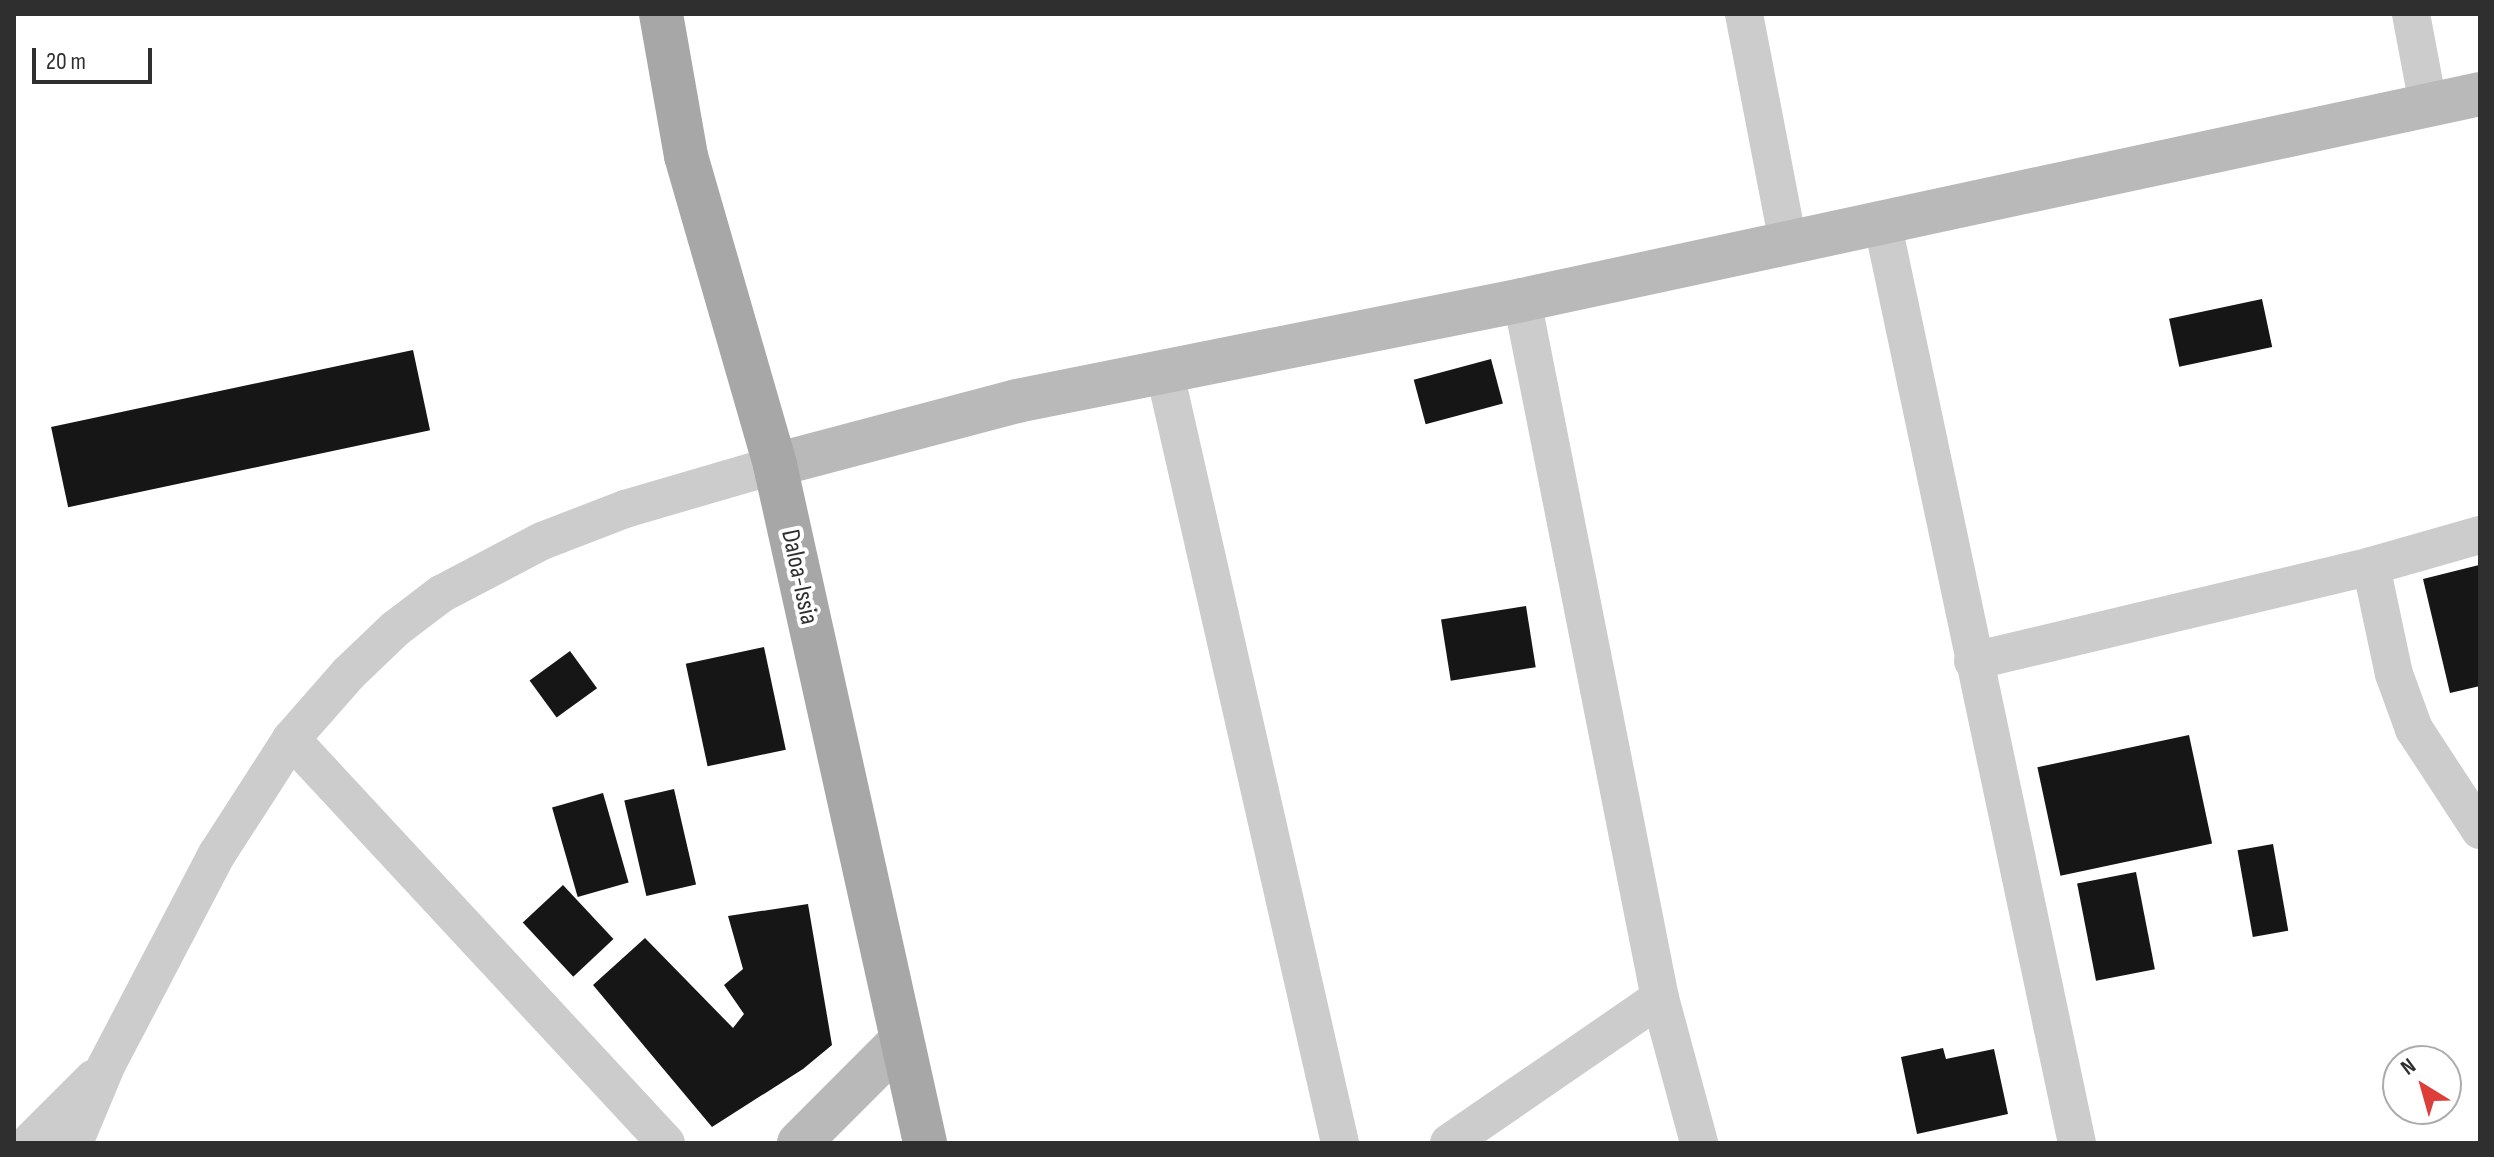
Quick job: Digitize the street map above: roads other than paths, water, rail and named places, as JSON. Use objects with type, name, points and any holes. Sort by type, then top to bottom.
[{"type":"main road","name":"Daloa-Issia","points":[[661,14],[686,156],[775,465],[925,1143]]},
{"type":"street","points":[[1744,14],[1788,242]]},
{"type":"street","points":[[2411,14],[2428,104]]},
{"type":"street","points":[[74,1143],[106,1066],[217,854],[291,739],[349,673],[395,629],[441,594],[542,541],[625,509],[775,465],[1017,401],[1164,369],[1522,300],[2480,94]]},
{"type":"street","points":[[1882,221],[2077,1143]]},
{"type":"street","points":[[1522,300],[1660,998],[1699,1143]]},
{"type":"street","points":[[1164,369],[1340,1143]]},
{"type":"street","points":[[1973,661],[2371,566],[2480,535]]},
{"type":"street","points":[[2371,566],[2394,674],[2414,729],[2480,830]]},
{"type":"street","points":[[291,739],[666,1143]]},
{"type":"street","points":[[1449,1143],[1660,998]]},
{"type":"street","points":[[799,1143],[901,1041]]},
{"type":"street","points":[[29,1143],[106,1066]]}]
